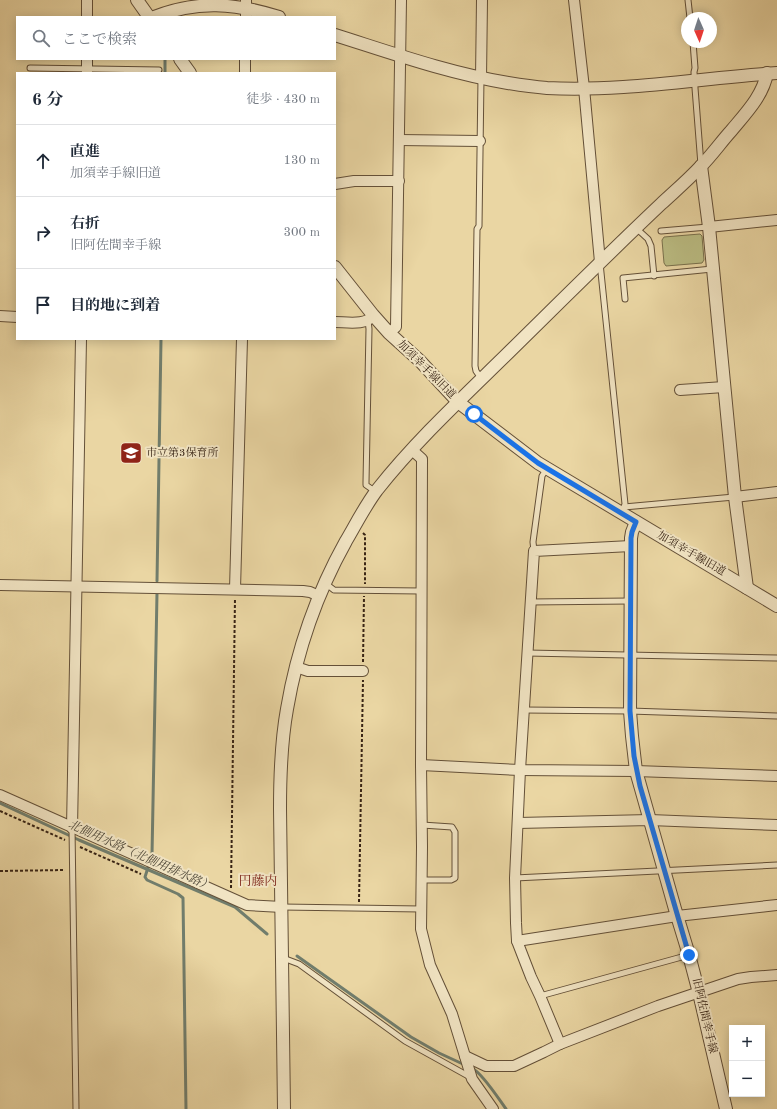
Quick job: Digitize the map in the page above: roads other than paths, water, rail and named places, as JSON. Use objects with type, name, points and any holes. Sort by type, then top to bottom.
[{"type":"street","points":[[87,0],[87,16]]},
{"type":"street","points":[[137,0],[148,16]]},
{"type":"street","points":[[156,16],[177,6],[199,1],[213,0],[275,16]]},
{"type":"street","points":[[389,333],[396,327],[401,0]]},
{"type":"street","points":[[481,78],[482,0]]},
{"type":"street","points":[[574,0],[584,88],[600,262]]},
{"type":"street","points":[[336,35],[444,69],[481,78],[546,88],[621,87],[772,73]]},
{"type":"street","points":[[181,60],[189,72]]},
{"type":"street","points":[[245,60],[245,72]]},
{"type":"street","points":[[284,1109],[280,779],[287,710],[296,667],[305,635],[325,583],[355,525],[376,492],[412,450],[458,402],[600,262],[701,166],[743,117],[757,98],[772,73]]},
{"type":"street","points":[[399,140],[480,141]]},
{"type":"street","points":[[701,166],[735,497],[747,588]]},
{"type":"street","points":[[336,184],[354,181],[398,181]]},
{"type":"street","points":[[708,227],[777,220]]},
{"type":"street","name":"加須幸手線旧道","points":[[336,268],[370,317],[420,361],[458,402],[514,445],[547,468],[623,510],[636,522],[777,606]]},
{"type":"street","points":[[0,316],[16,316]]},
{"type":"street","points":[[336,322],[365,321],[370,317]]},
{"type":"street","points":[[72,828],[81,340]]},
{"type":"street","points":[[236,589],[242,340]]},
{"type":"street","points":[[680,390],[724,387]]},
{"type":"street","points":[[412,450],[422,459],[420,765],[422,826],[421,929],[430,965],[452,1014],[472,1076],[493,1109]]},
{"type":"street","points":[[735,497],[777,492]]},
{"type":"street","name":"旧阿佐間幸手線","points":[[636,522],[632,532],[631,546],[630,711],[636,771],[689,955],[726,1109]]},
{"type":"street","points":[[560,1044],[540,996],[530,977],[517,941],[515,878],[520,770],[534,551],[631,546]]},
{"type":"street","points":[[0,585],[303,591],[319,596]]},
{"type":"street","points":[[296,667],[308,671],[363,671]]},
{"type":"street","points":[[420,765],[520,770],[636,771],[777,776]]},
{"type":"street","points":[[0,795],[247,905],[282,908]]},
{"type":"street","points":[[518,823],[650,820],[777,825]]},
{"type":"street","points":[[517,941],[677,916],[777,905]]},
{"type":"street","points":[[466,1058],[486,1066],[514,1066],[560,1044],[658,1006],[738,979],[777,975]]},
{"type":"lane","points":[[688,0],[689,12]]},
{"type":"lane","points":[[693,48],[701,166]]},
{"type":"lane","points":[[30,68],[87,67],[159,70]]},
{"type":"lane","points":[[481,78],[475,366],[476,371],[482,379]]},
{"type":"lane","points":[[662,231],[708,227]]},
{"type":"lane","points":[[636,228],[648,238],[651,246],[654,276]]},
{"type":"lane","points":[[600,262],[623,510],[735,497]]},
{"type":"lane","points":[[625,299],[623,278],[712,269]]},
{"type":"lane","points":[[370,317],[366,485],[376,492]]},
{"type":"lane","points":[[534,551],[532,542],[542,476],[547,468]]},
{"type":"lane","points":[[325,583],[334,590],[422,591]]},
{"type":"lane","points":[[530,602],[631,601]]},
{"type":"lane","points":[[527,653],[777,658]]},
{"type":"lane","points":[[524,710],[630,711],[777,716]]},
{"type":"lane","points":[[422,826],[452,826],[455,832],[454,878],[451,880],[422,880]]},
{"type":"lane","points":[[72,828],[76,1109]]},
{"type":"lane","points":[[515,878],[777,865]]},
{"type":"lane","points":[[282,908],[422,909]]},
{"type":"lane","points":[[540,996],[689,955]]},
{"type":"lane","points":[[282,958],[299,964],[405,1041],[472,1076]]},
{"type":"waterway","points":[[165,60],[165,72]]},
{"type":"waterway","points":[[157,581],[161,340]]},
{"type":"waterway","points":[[157,593],[152,855],[145,877],[147,880],[178,894],[183,898],[186,1109]]},
{"type":"waterway","name":"北側用水路（北側用排水路）","points":[[0,803],[79,840],[235,907],[267,934]]},
{"type":"waterway","name":"北側用水路（北側用排水路）","points":[[297,956],[411,1037],[439,1053],[465,1065]]},
{"type":"waterway","name":"北側用水路（北側用排水路）","points":[[472,1068],[495,1093],[506,1109]]},
{"type":"place","name":"市立第3保育所","points":[[131,453]]},
{"type":"district","name":"円藤内","points":[[258,881]]}]
